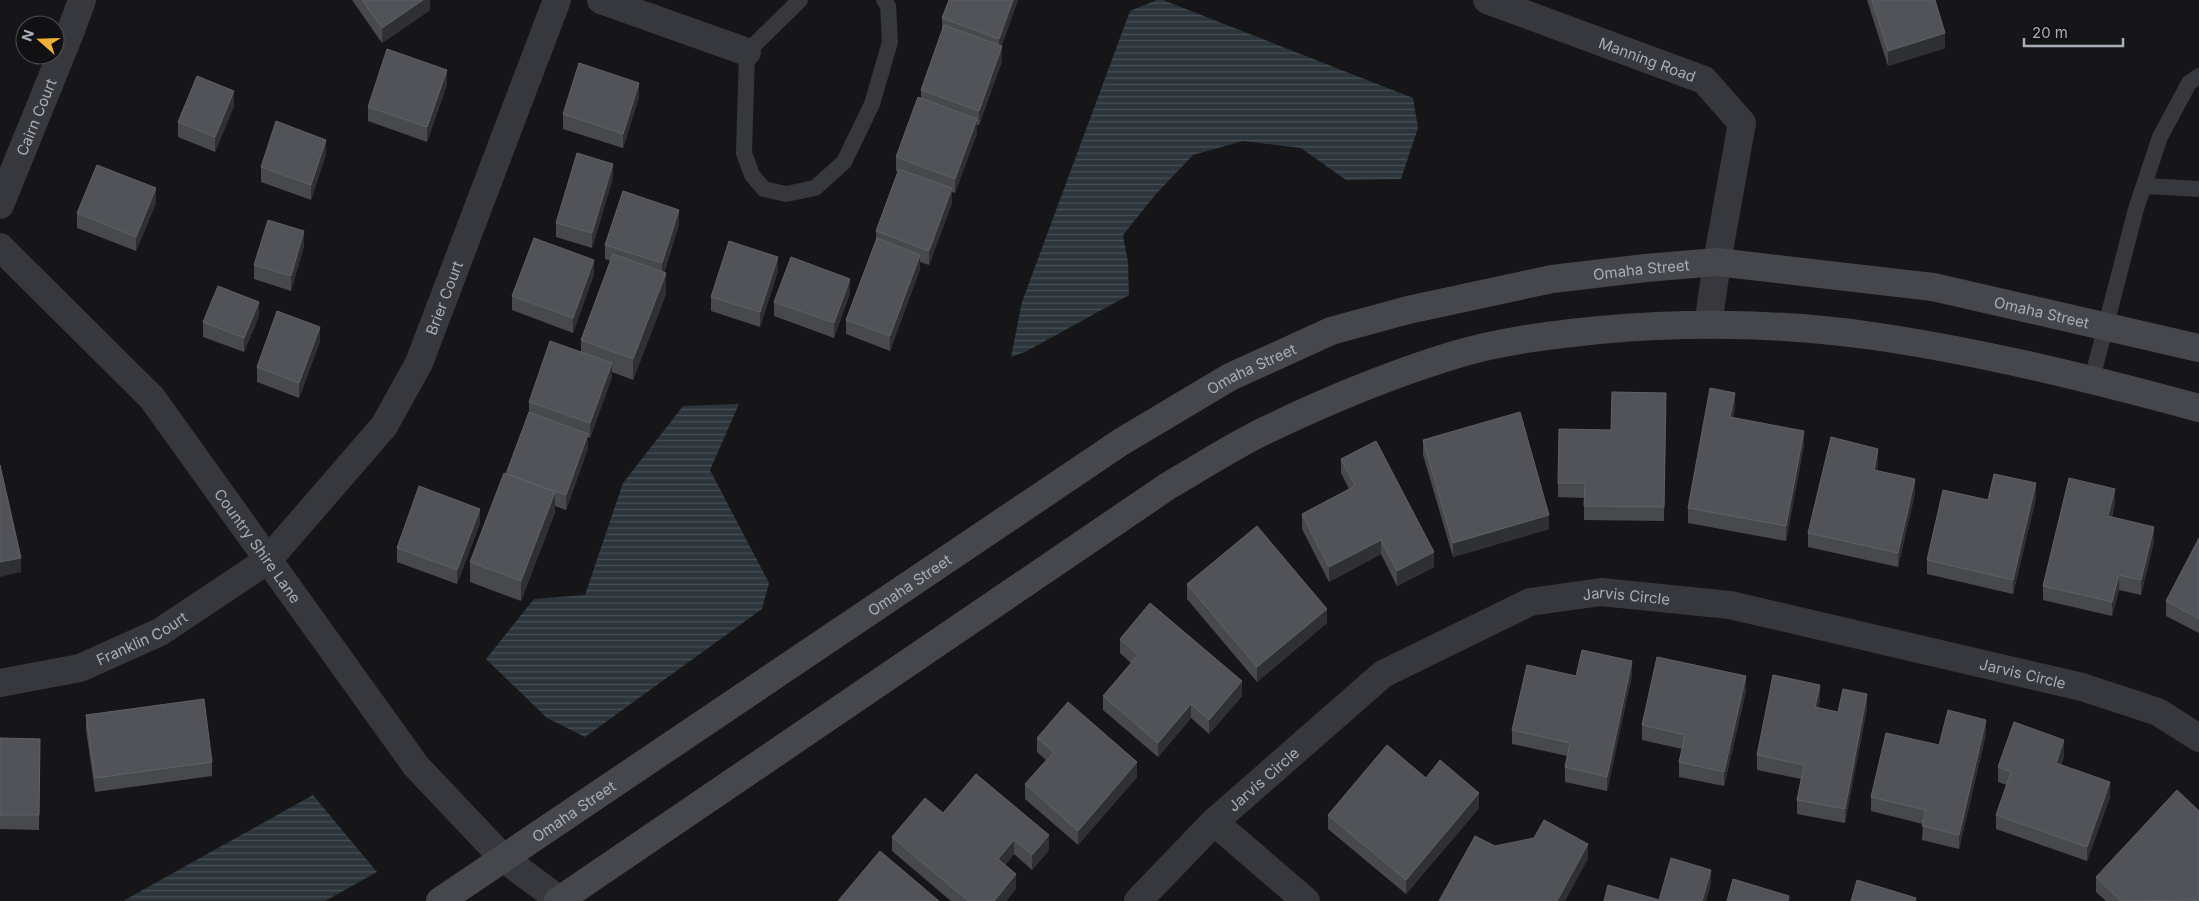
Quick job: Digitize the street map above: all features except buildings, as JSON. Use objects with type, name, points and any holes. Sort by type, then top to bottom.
[{"type":"main road","name":"Omaha Street","points":[[440,901],[1122,442],[1230,377],[1331,331],[1408,310],[1552,279],[1717,262],[1933,287],[2199,348]]},
{"type":"main road","points":[[560,901],[1168,486],[1260,433],[1365,386],[1453,355],[1549,335],[1633,327],[1708,325],[1783,328],[1872,336],[1986,356],[2092,379],[2196,407]]},
{"type":"street","name":"Cairn Court","points":[[0,205],[82,0]]},
{"type":"street","name":"Brier Court","points":[[268,560],[384,426],[419,363],[557,0]]},
{"type":"street","points":[[601,0],[747,52]]},
{"type":"street","name":"Manning Road","points":[[1487,0],[1536,8],[1704,80],[1742,123],[1717,262],[1708,325]]},
{"type":"street","name":"Country Shire Lane","points":[[0,247],[152,398],[416,766],[503,858],[560,901]]},
{"type":"street","name":"Franklin Court","points":[[0,683],[80,668],[160,632],[268,560]]},
{"type":"street","name":"Jarvis Circle","points":[[1138,901],[1214,822],[1383,674],[1530,602],[1601,592],[1730,605],[2082,687],[2158,712],[2199,738]]},
{"type":"street","points":[[1214,822],[1306,901]]},
{"type":"lane","points":[[800,0],[747,52],[744,153],[752,175],[764,189],[786,194],[815,188],[844,162],[872,104],[890,42],[888,6],[884,0]]},
{"type":"lane","points":[[2092,379],[2144,186],[2160,137],[2189,83],[2199,76]]},
{"type":"lane","points":[[2144,186],[2199,189]]},
{"type":"shaded area","points":[[1157,0],[1163,0],[1413,98],[1418,128],[1401,179],[1346,180],[1301,148],[1243,141],[1193,155],[1156,194],[1123,235],[1128,262],[1129,295],[1025,352],[1011,357],[1022,302],[1130,11]]},
{"type":"shaded area","points":[[739,404],[710,470],[769,583],[762,609],[585,737],[547,718],[486,659],[534,599],[585,595],[623,483],[683,406]]},
{"type":"shaded area","points":[[313,795],[377,872],[325,901],[123,901]]}]
